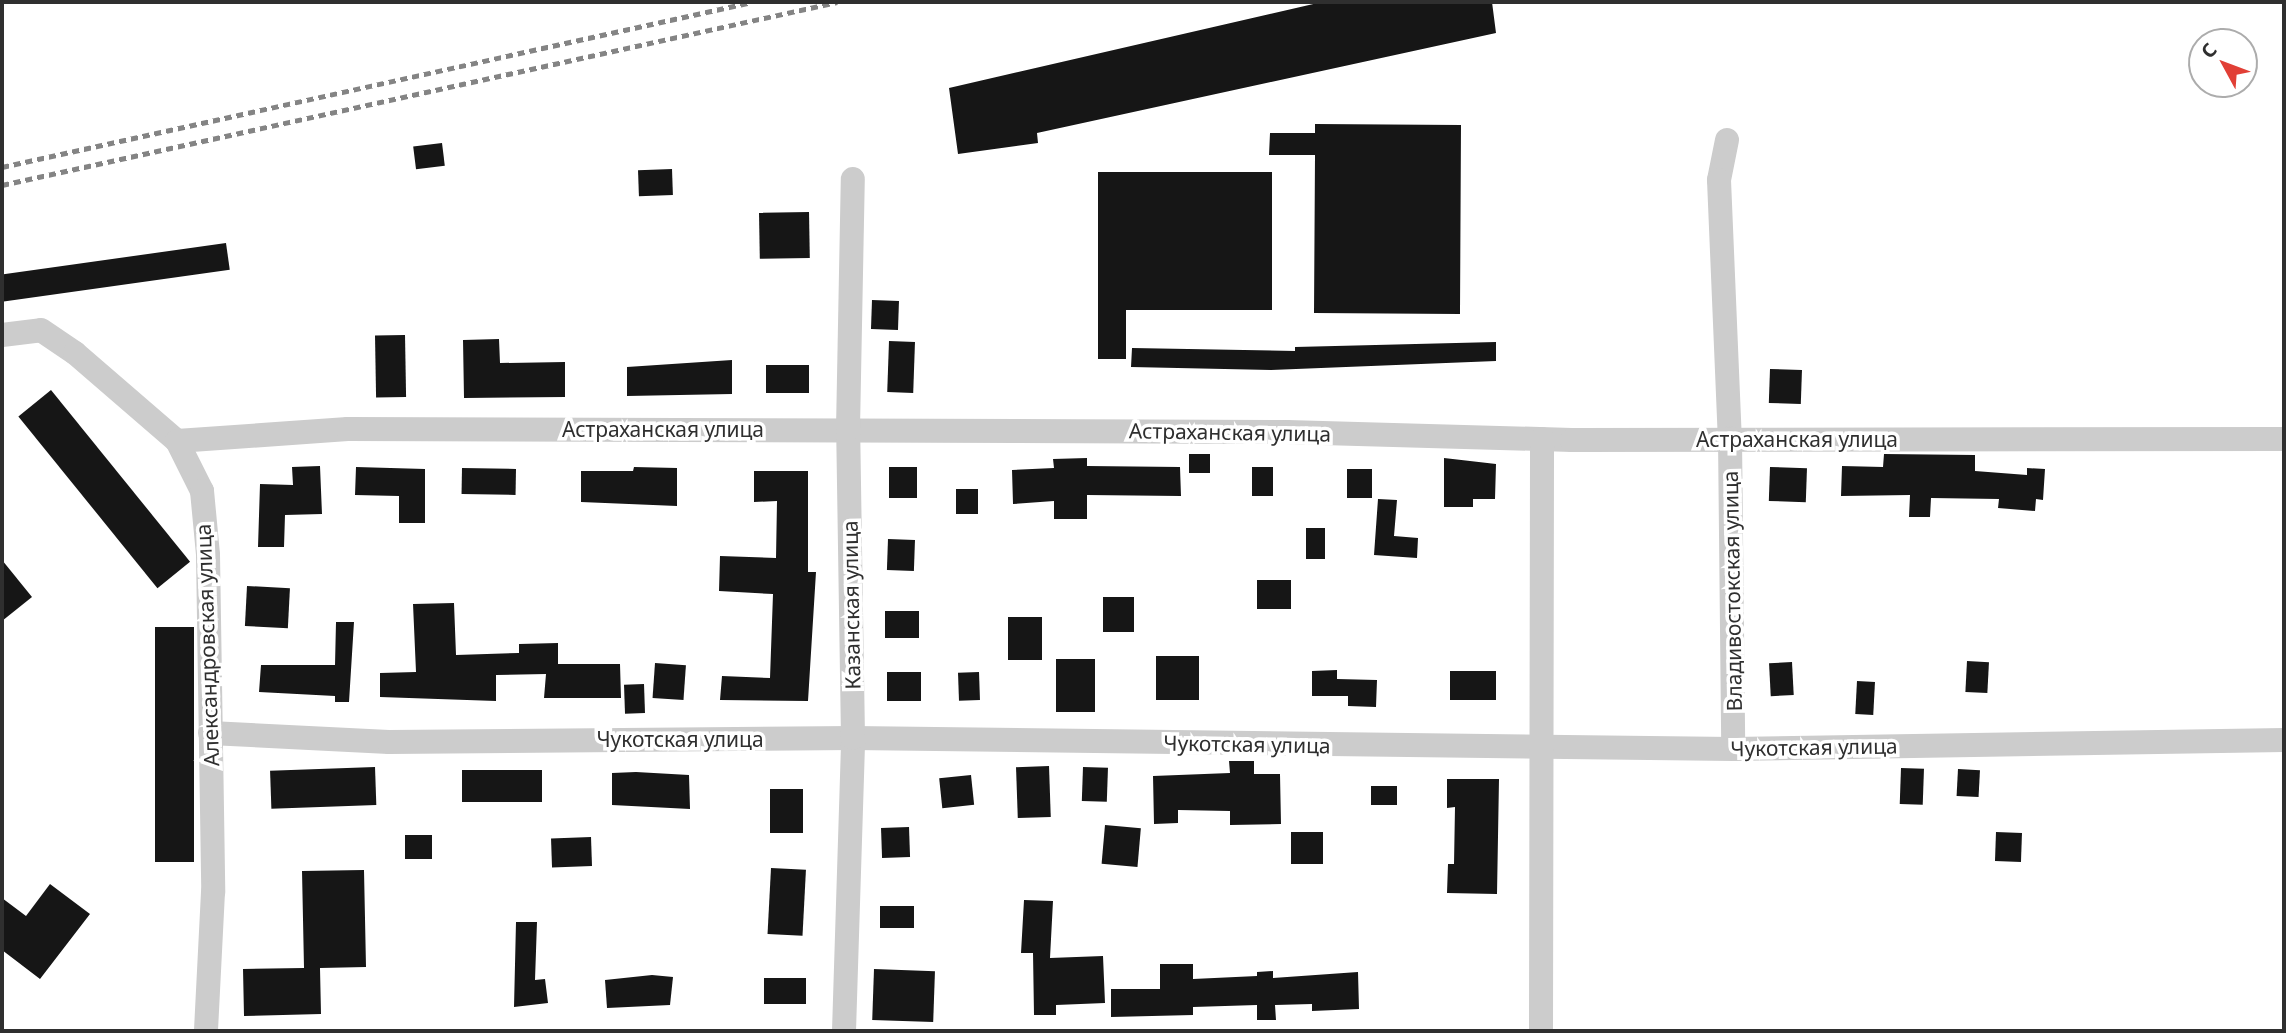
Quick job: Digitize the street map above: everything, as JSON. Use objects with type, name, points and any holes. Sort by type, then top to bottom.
[{"type":"street","name":"Владивостокская улица","points":[[1727,140],[1719,180],[1730,438],[1733,749]]},
{"type":"street","name":"Казанская улица","points":[[844,1031],[853,738],[848,429],[853,180]]},
{"type":"street","name":"Александровская улица","points":[[2,335],[41,330],[75,353],[177,441],[202,491],[208,555],[213,891],[206,1031]]},
{"type":"street","name":"Астраханская улица","points":[[177,441],[348,429],[1287,432],[1542,439],[2284,439]]},
{"type":"street","points":[[1541,1031],[1542,439]]},
{"type":"street","name":"Чукотская улица","points":[[210,733],[389,742],[853,738],[1733,749],[2284,740]]},
{"type":"building","points":[[1322,2],[1492,2],[1496,33],[1037,133],[1038,143],[958,154],[949,88]]},
{"type":"building","points":[[1315,124],[1461,125],[1460,314],[1314,313],[1315,155],[1269,155],[1270,133],[1315,133]]},
{"type":"building","points":[[442,143],[445,166],[416,169],[413,147]]},
{"type":"building","points":[[672,169],[673,195],[639,196],[638,170]]},
{"type":"building","points":[[1098,172],[1272,172],[1272,310],[1126,310],[1126,359],[1098,359]]},
{"type":"building","points":[[809,212],[810,258],[760,259],[759,213]]},
{"type":"building","points":[[226,243],[230,270],[2,302],[2,274]]},
{"type":"building","points":[[872,300],[899,301],[898,330],[871,329]]},
{"type":"building","points":[[405,335],[406,397],[376,398],[375,336]]},
{"type":"building","points":[[499,339],[500,363],[565,362],[565,397],[464,398],[463,340]]},
{"type":"building","points":[[889,341],[915,342],[913,393],[887,392]]},
{"type":"building","points":[[1496,342],[1496,361],[1271,370],[1131,367],[1132,348],[1295,351],[1295,347]]},
{"type":"building","points":[[732,360],[732,394],[627,396],[627,367]]},
{"type":"building","points":[[766,365],[809,365],[809,393],[766,393]]},
{"type":"building","points":[[1770,369],[1802,370],[1801,404],[1769,403]]},
{"type":"building","points":[[51,390],[190,562],[157,588],[18,416]]},
{"type":"building","points":[[1189,454],[1210,454],[1210,473],[1189,473]]},
{"type":"building","points":[[1884,454],[1975,455],[1975,471],[2027,475],[2027,468],[2045,469],[2043,500],[2036,499],[2035,511],[1998,508],[1999,499],[1931,498],[1930,517],[1909,517],[1910,495],[1841,496],[1842,466],[1883,467]]},
{"type":"building","points":[[1087,458],[1087,466],[1180,467],[1181,496],[1087,495],[1087,519],[1054,519],[1054,501],[1013,504],[1012,470],[1054,468],[1053,459]]},
{"type":"building","points":[[1444,458],[1496,464],[1495,499],[1473,499],[1473,507],[1444,507]]},
{"type":"building","points":[[320,466],[322,514],[285,515],[284,547],[258,547],[260,484],[293,485],[292,467]]},
{"type":"building","points":[[356,467],[425,469],[425,523],[399,523],[399,496],[355,495]]},
{"type":"building","points":[[634,467],[677,468],[677,506],[581,502],[581,471],[633,471]]},
{"type":"building","points":[[889,467],[917,467],[917,498],[889,498]]},
{"type":"building","points":[[1252,467],[1273,467],[1273,496],[1252,496]]},
{"type":"building","points":[[1770,467],[1807,468],[1806,502],[1769,501]]},
{"type":"building","points":[[462,468],[516,469],[516,495],[462,494]]},
{"type":"building","points":[[1347,469],[1372,469],[1372,498],[1347,498]]},
{"type":"building","points":[[754,471],[808,471],[808,572],[816,572],[808,701],[720,700],[722,676],[770,678],[773,594],[719,591],[720,556],[776,558],[777,501],[754,502]]},
{"type":"building","points":[[956,489],[978,489],[978,514],[956,514]]},
{"type":"building","points":[[1378,499],[1397,500],[1394,536],[1418,538],[1417,558],[1374,555]]},
{"type":"building","points":[[1306,528],[1325,528],[1325,559],[1306,559]]},
{"type":"building","points":[[888,539],[915,540],[914,571],[887,570]]},
{"type":"building","points":[[2,560],[32,597],[2,621]]},
{"type":"building","points":[[1257,580],[1291,580],[1291,609],[1257,609]]},
{"type":"building","points":[[247,586],[290,588],[288,628],[245,626]]},
{"type":"building","points":[[1103,597],[1134,597],[1134,632],[1103,632]]},
{"type":"building","points":[[454,603],[456,655],[519,653],[519,644],[558,643],[558,664],[620,664],[621,698],[544,698],[546,674],[496,675],[496,701],[380,697],[380,673],[416,672],[413,604]]},
{"type":"building","points":[[885,611],[919,611],[919,638],[885,638]]},
{"type":"building","points":[[1008,617],[1042,617],[1042,660],[1008,660]]},
{"type":"building","points":[[336,622],[354,622],[349,702],[335,702],[335,696],[259,692],[261,665],[335,665]]},
{"type":"building","points":[[155,627],[194,627],[194,862],[155,862]]},
{"type":"building","points":[[1156,656],[1199,656],[1199,700],[1156,700]]},
{"type":"building","points":[[1056,659],[1095,659],[1095,712],[1056,712]]},
{"type":"building","points":[[1967,661],[1989,662],[1987,693],[1965,692]]},
{"type":"building","points":[[1792,662],[1794,695],[1771,696],[1769,663]]},
{"type":"building","points":[[655,663],[686,665],[683,700],[653,698]]},
{"type":"building","points":[[1337,670],[1337,679],[1377,680],[1376,707],[1348,706],[1348,696],[1312,696],[1312,671]]},
{"type":"building","points":[[1450,671],[1496,671],[1496,700],[1450,700]]},
{"type":"building","points":[[887,672],[921,672],[921,701],[887,701]]},
{"type":"building","points":[[979,672],[980,700],[959,701],[958,673]]},
{"type":"building","points":[[1857,681],[1875,682],[1873,715],[1855,714]]},
{"type":"building","points":[[644,684],[645,713],[625,714],[624,685]]},
{"type":"building","points":[[1229,761],[1254,761],[1254,774],[1280,774],[1281,824],[1230,825],[1230,811],[1178,810],[1178,823],[1154,824],[1153,776],[1230,773]]},
{"type":"building","points":[[1049,766],[1051,817],[1018,818],[1016,767]]},
{"type":"building","points":[[375,767],[376,805],[271,809],[270,771]]},
{"type":"building","points":[[1083,767],[1108,768],[1107,802],[1082,801]]},
{"type":"building","points":[[1901,768],[1924,769],[1923,805],[1900,804]]},
{"type":"building","points":[[1958,769],[1980,770],[1979,797],[1957,796]]},
{"type":"building","points":[[462,770],[542,770],[542,802],[462,802]]},
{"type":"building","points":[[612,773],[689,775],[690,809],[612,805]]},
{"type":"building","points":[[971,775],[974,805],[942,808],[939,778]]},
{"type":"building","points":[[1447,779],[1499,779],[1497,894],[1447,893],[1448,864],[1454,864],[1455,807],[1447,808]]},
{"type":"building","points":[[1371,786],[1397,786],[1397,805],[1371,805]]},
{"type":"building","points":[[770,789],[803,789],[803,833],[770,833]]},
{"type":"building","points":[[1105,825],[1141,828],[1137,867],[1102,864]]},
{"type":"building","points":[[909,827],[910,857],[882,858],[881,828]]},
{"type":"building","points":[[1291,832],[1323,832],[1323,864],[1291,864]]},
{"type":"building","points":[[1996,832],[2022,833],[2021,862],[1995,861]]},
{"type":"building","points":[[405,835],[432,835],[432,859],[405,859]]},
{"type":"building","points":[[591,837],[592,866],[552,867],[551,838]]},
{"type":"building","points":[[771,868],[806,870],[802,936],[768,934]]},
{"type":"building","points":[[364,870],[366,967],[320,968],[321,1014],[244,1016],[243,969],[304,968],[302,871]]},
{"type":"building","points":[[50,884],[90,914],[40,979],[2,950],[2,898],[26,916]]},
{"type":"building","points":[[1024,900],[1053,901],[1050,958],[1103,956],[1105,1003],[1056,1005],[1056,1015],[1034,1015],[1033,953],[1021,953]]},
{"type":"building","points":[[880,906],[914,906],[914,928],[880,928]]},
{"type":"building","points":[[516,922],[537,922],[535,980],[545,979],[548,1003],[514,1007]]},
{"type":"building","points":[[1160,964],[1193,964],[1193,979],[1257,976],[1257,972],[1273,971],[1273,978],[1358,972],[1359,1009],[1312,1011],[1312,1004],[1275,1005],[1276,1020],[1257,1020],[1257,1005],[1193,1007],[1193,1015],[1111,1017],[1111,989],[1160,989]]},
{"type":"building","points":[[874,969],[935,971],[933,1022],[872,1020]]},
{"type":"building","points":[[652,975],[673,977],[670,1005],[607,1008],[605,980]]},
{"type":"building","points":[[764,978],[806,978],[806,1004],[764,1004]]},
{"type":"railway","points":[[2,167],[752,2]]},
{"type":"railway","points":[[2,185],[837,2]]}]
